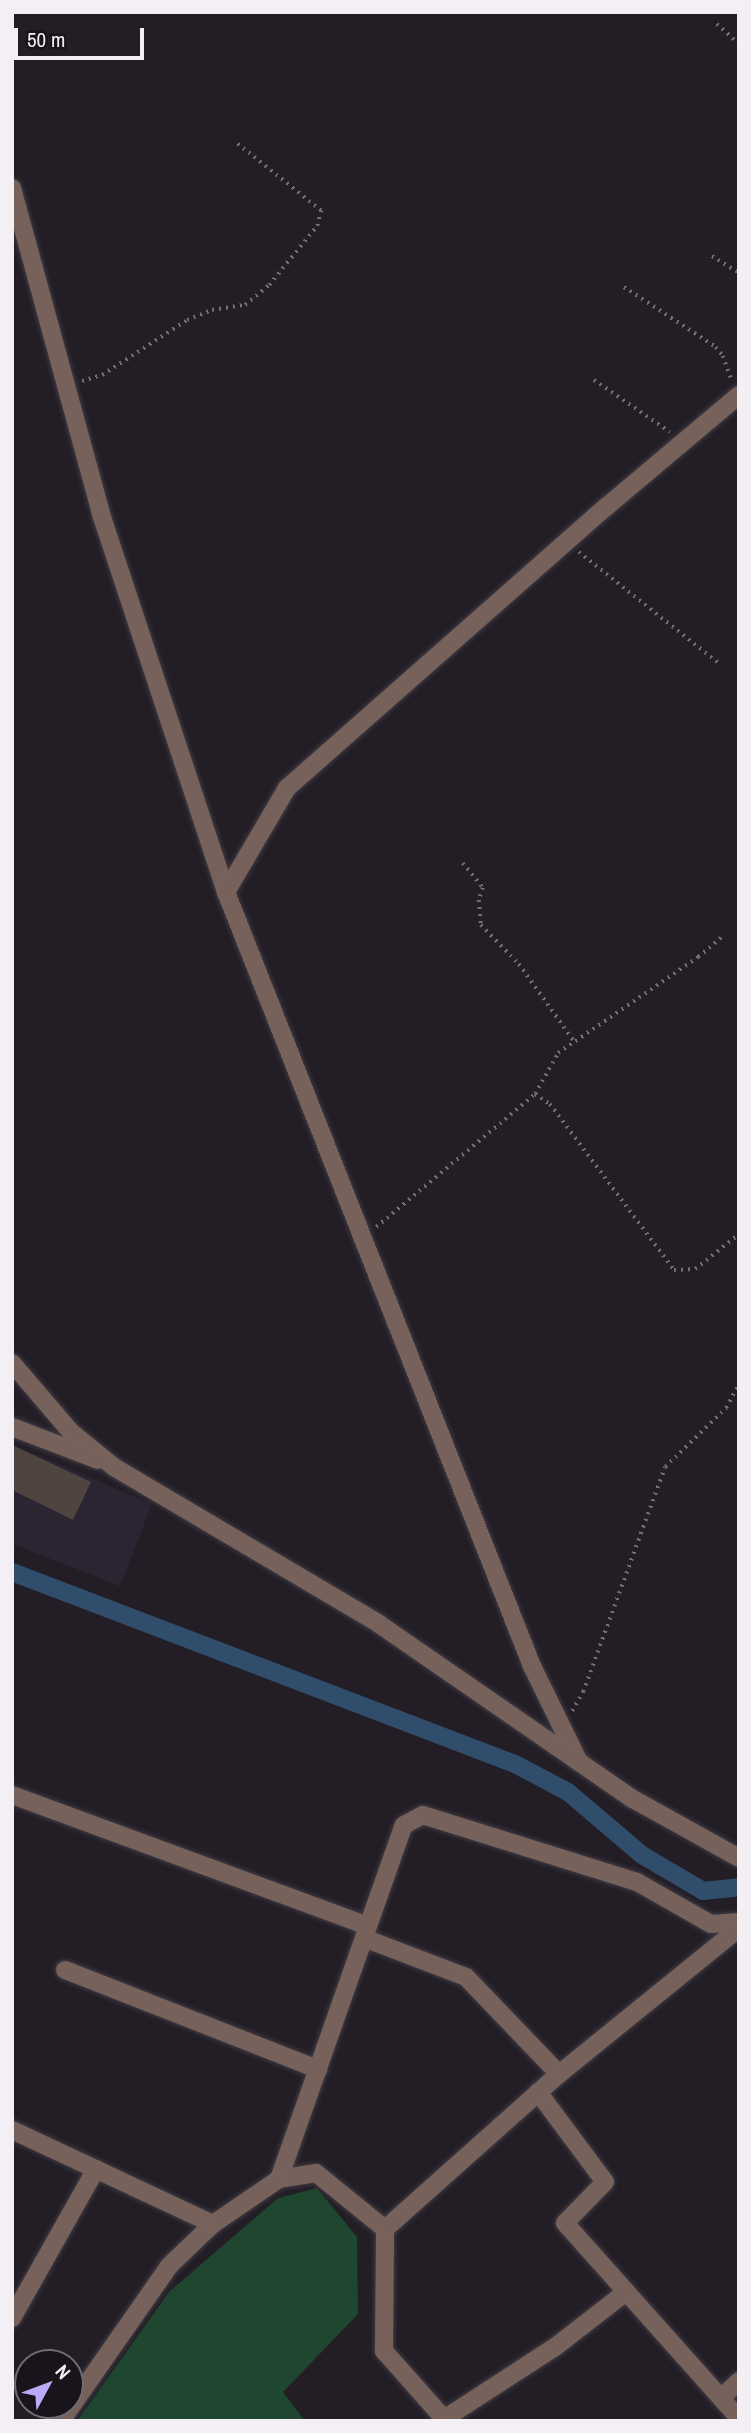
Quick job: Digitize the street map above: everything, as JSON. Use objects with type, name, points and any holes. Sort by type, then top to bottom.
[{"type":"street","points":[[12,188],[101,514],[226,891],[532,1666],[579,1762]]},
{"type":"street","points":[[226,891],[287,788],[566,542],[738,395]]},
{"type":"street","points":[[12,1363],[71,1432],[114,1466],[379,1624],[633,1799],[739,1858]]},
{"type":"street","points":[[12,1427],[114,1466]]},
{"type":"street","points":[[12,1795],[366,1932],[466,1977],[559,2074]]},
{"type":"street","points":[[279,2179],[404,1825],[423,1815],[637,1882],[711,1924],[739,1922]]},
{"type":"street","points":[[626,2292],[555,2347],[445,2420],[384,2351],[385,2229],[559,2074],[739,1928]]},
{"type":"street","points":[[65,1970],[318,2069]]},
{"type":"street","points":[[538,2092],[605,2182],[565,2223],[739,2418]]},
{"type":"street","points":[[12,2130],[213,2224]]},
{"type":"street","points":[[12,2318],[96,2169]]},
{"type":"street","points":[[61,2421],[169,2266],[213,2224],[279,2179],[316,2173],[385,2229]]},
{"type":"street","points":[[721,2398],[739,2381]]},
{"type":"path","points":[[717,24],[739,44]]},
{"type":"path","points":[[66,387],[102,375],[187,320],[212,310],[245,305],[269,285],[317,226],[321,211],[235,142]]},
{"type":"path","points":[[712,256],[739,273]]},
{"type":"path","points":[[624,287],[716,347],[723,356],[738,395]]},
{"type":"path","points":[[594,380],[684,441]]},
{"type":"path","points":[[566,542],[720,664]]},
{"type":"path","points":[[463,863],[483,888],[479,900],[481,925],[519,964],[574,1041]]},
{"type":"path","points":[[363,1237],[535,1094],[558,1053],[698,957],[724,935]]},
{"type":"path","points":[[535,1094],[550,1104],[674,1270],[695,1269],[739,1234]]},
{"type":"path","points":[[562,1728],[583,1692],[665,1467],[726,1408],[739,1384]]},
{"type":"shaded area","points":[[12,1444],[152,1504],[120,1586],[12,1544]]},
{"type":"green space","points":[[317,2188],[357,2237],[358,2314],[283,2392],[305,2421],[77,2421],[84,2419],[84,2411],[169,2292],[278,2198]]},
{"type":"building","points":[[12,1445],[91,1482],[73,1520],[12,1490]]},
{"type":"waterway","points":[[12,1572],[515,1764],[568,1792],[642,1855],[703,1891],[739,1887]]}]
